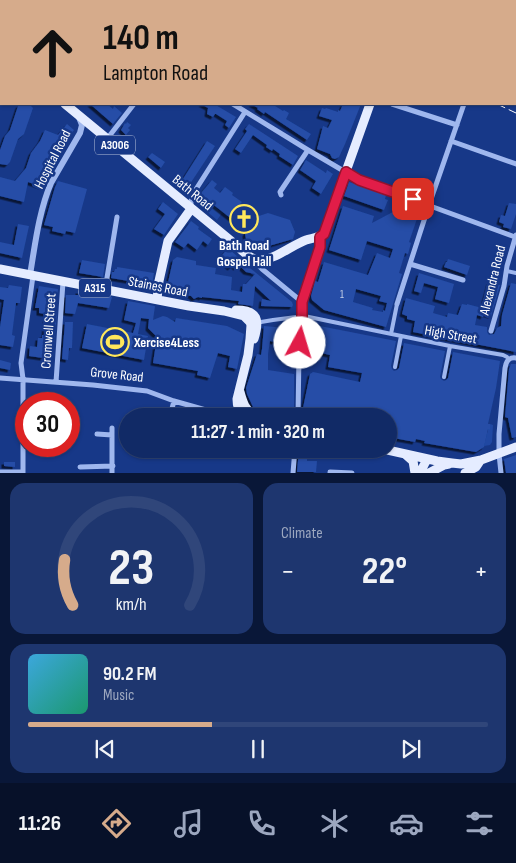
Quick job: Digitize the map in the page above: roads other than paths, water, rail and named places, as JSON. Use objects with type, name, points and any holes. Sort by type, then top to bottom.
[{"type":"main road","name":"Bath Road","points":[[66,105],[256,260]]},
{"type":"main road","points":[[256,260],[268,258],[304,240],[320,237],[324,234],[370,105]]},
{"type":"main road","points":[[157,299],[168,241],[192,209]]},
{"type":"main road","name":"Staines Road","points":[[0,269],[189,306],[224,311],[239,310],[253,314],[257,319],[258,326],[239,390],[237,408]]},
{"type":"main road","points":[[239,390],[245,408]]},
{"type":"main road","points":[[397,452],[452,463],[471,463],[516,447]]},
{"type":"main road","points":[[403,453],[413,461],[415,473]]},
{"type":"main road","points":[[420,473],[428,459]]},
{"type":"main road","points":[[424,473],[428,459]]},
{"type":"main road","points":[[465,473],[476,467],[480,461]]},
{"type":"main road","points":[[429,473],[452,463]]},
{"type":"street","points":[[108,139],[133,105]]},
{"type":"street","points":[[235,105],[359,180],[515,236]]},
{"type":"street","points":[[395,105],[456,125]]},
{"type":"street","points":[[391,334],[397,304],[464,105]]},
{"type":"street","points":[[192,209],[190,200],[246,112]]},
{"type":"street","name":"Hospital Road","points":[[32,276],[40,222],[48,189],[80,133],[82,125],[78,114]]},
{"type":"street","points":[[80,133],[88,128],[96,130]]},
{"type":"street","points":[[451,141],[516,164]]},
{"type":"street","points":[[281,195],[280,192],[308,150]]},
{"type":"street","points":[[105,290],[117,218]]},
{"type":"street","name":"Alexandra Road","points":[[491,331],[504,286],[515,236]]},
{"type":"street","points":[[298,408],[302,302],[320,247],[320,237]]},
{"type":"street","name":"Bath Road","points":[[256,260],[262,269],[302,302]]},
{"type":"street","points":[[410,264],[463,280]]},
{"type":"street","points":[[507,271],[516,273]]},
{"type":"street","points":[[0,472],[23,472],[22,363],[32,276]]},
{"type":"street","name":"Cromwell Street","points":[[56,382],[63,282]]},
{"type":"street","name":"High Street","points":[[261,322],[302,316],[507,357]]},
{"type":"street","points":[[395,367],[401,336]]},
{"type":"street","points":[[444,377],[450,346]]},
{"type":"street","points":[[501,473],[499,454],[500,420],[506,363],[511,358],[516,358]]},
{"type":"street","name":"Grove Road","points":[[0,378],[147,391],[199,408]]},
{"type":"street","points":[[172,408],[174,401]]},
{"type":"street","points":[[98,434],[112,431],[112,473]]},
{"type":"street","points":[[294,473],[295,458]]},
{"type":"street","points":[[80,467],[88,470],[112,466]]},
{"type":"street","points":[[330,472],[352,473]]},
{"type":"railway","points":[[499,105],[516,113]]},
{"type":"place","name":"Bath Road Gospel Hall","points":[[244,219]]},
{"type":"place","name":"Xercise4Less","points":[[115,342]]}]
